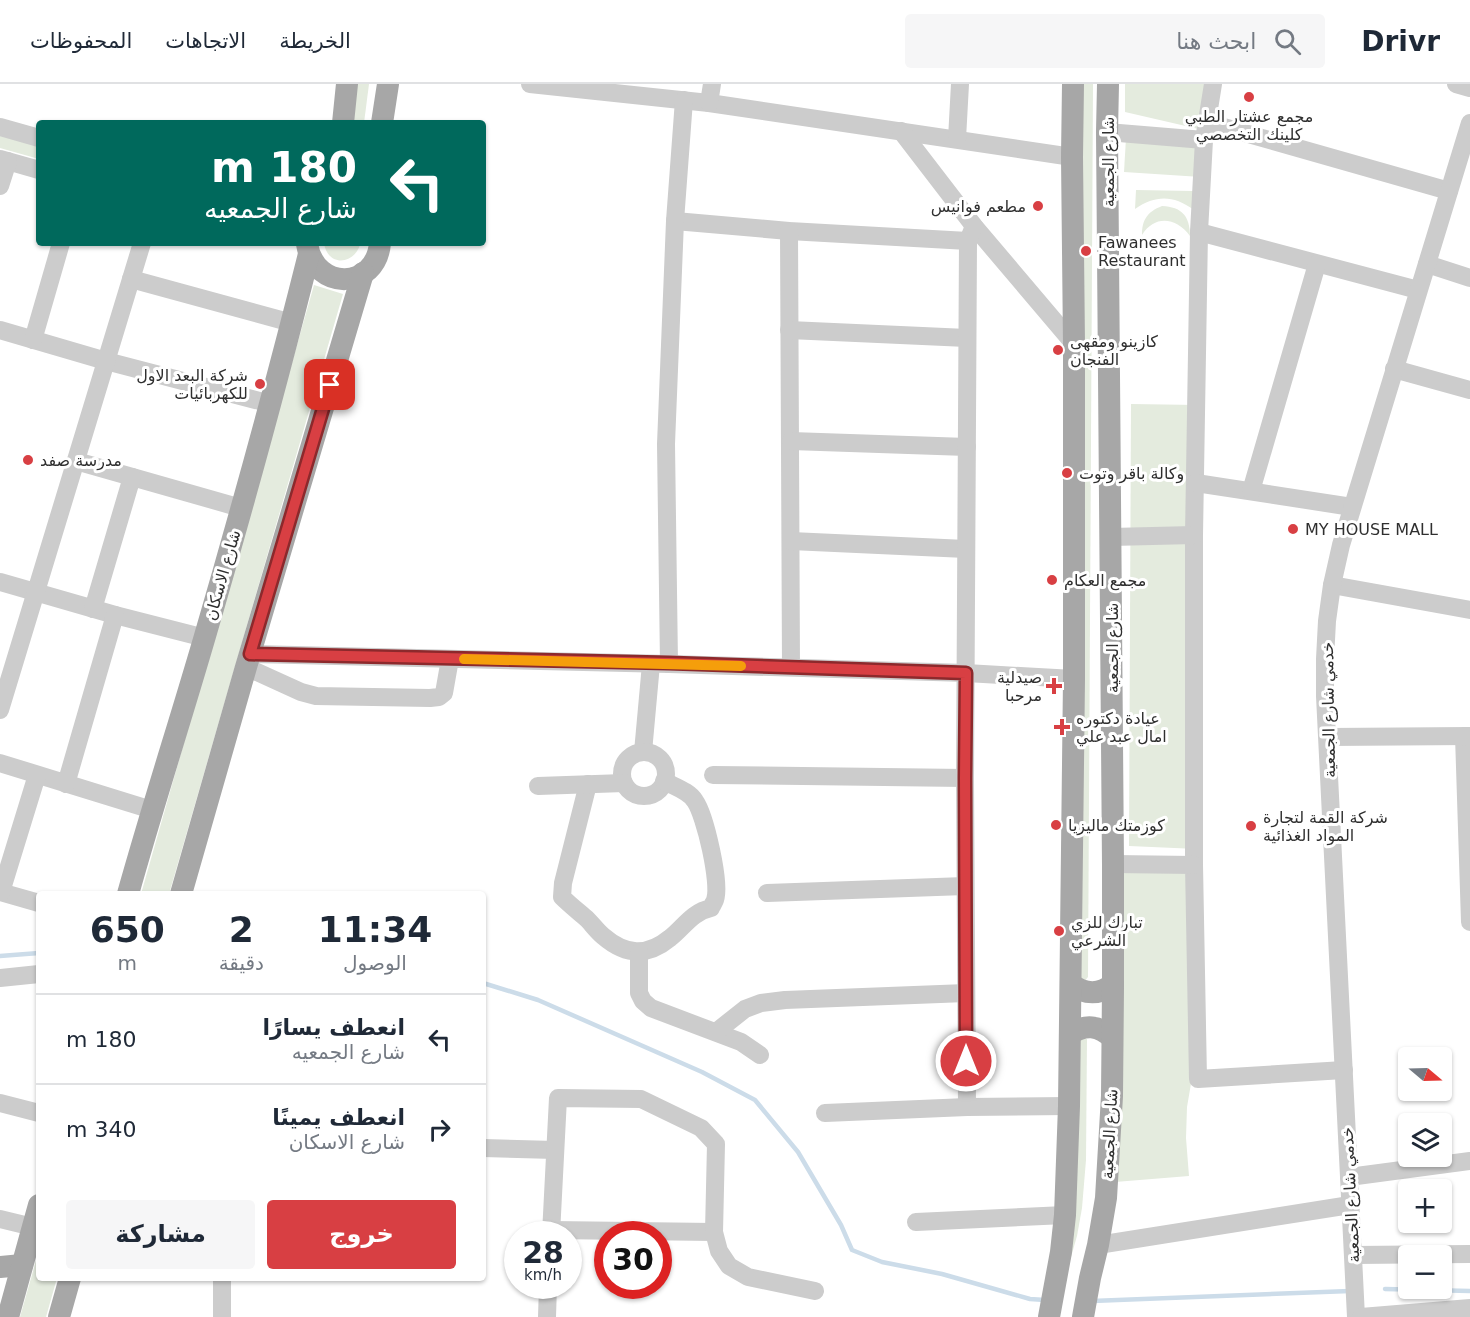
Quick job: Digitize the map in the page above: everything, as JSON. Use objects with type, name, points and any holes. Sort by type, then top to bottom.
[{"type":"main road","points":[[343,120],[347,84]]},
{"type":"main road","points":[[382,120],[388,84]]},
{"type":"main road","points":[[1049,1317],[1065,1215],[1069,1106],[1074,679],[1073,84]]},
{"type":"main road","name":"شارع الجمعية","points":[[1083,1317],[1106,1198],[1112,1096],[1113,864],[1108,84]]},
{"type":"main road","points":[[306,246],[319,270],[327,275],[345,279],[354,278],[370,267],[376,260],[380,246]]},
{"type":"main road","name":"شارع الاسكان","points":[[129,891],[205,638],[271,404],[292,323],[306,246]]},
{"type":"main road","points":[[182,891],[363,273]]},
{"type":"main road","points":[[1071,984],[1085,992],[1092,993],[1107,989],[1113,984]]},
{"type":"main road","points":[[1070,1034],[1084,1027],[1092,1027],[1107,1032],[1112,1038]]},
{"type":"main road","points":[[6,1311],[11,1266],[33,1227],[36,1216]]},
{"type":"main road","points":[[59,1317],[69,1281]]},
{"type":"street","points":[[531,84],[606,88],[1072,158]]},
{"type":"street","points":[[709,103],[712,84]]},
{"type":"street","points":[[957,139],[960,84]]},
{"type":"street","points":[[1213,84],[1205,131],[1199,232],[1194,535],[1194,865],[1198,1079],[1344,1070]]},
{"type":"street","points":[[1456,84],[1470,88]]},
{"type":"street","points":[[669,663],[666,444],[675,221],[684,100]]},
{"type":"street","name":"خدمي شارع الجمعية","points":[[1356,1317],[1325,696],[1325,659],[1332,585],[1352,507],[1470,123]]},
{"type":"street","points":[[0,127],[36,137]]},
{"type":"street","points":[[901,131],[971,234],[1074,344]]},
{"type":"street","points":[[1107,132],[1205,131],[1449,191]]},
{"type":"street","points":[[0,186],[4,160],[36,169]]},
{"type":"street","points":[[675,221],[789,231],[971,234]]},
{"type":"street","points":[[789,231],[791,668]]},
{"type":"street","points":[[1199,232],[1418,290]]},
{"type":"street","points":[[966,1107],[967,338],[971,234]]},
{"type":"street","points":[[33,340],[60,246]]},
{"type":"street","points":[[0,710],[141,246]]},
{"type":"street","points":[[1251,491],[1317,264]]},
{"type":"street","points":[[1426,264],[1470,278]]},
{"type":"street","points":[[131,279],[292,323]]},
{"type":"street","points":[[0,330],[106,361],[271,404]]},
{"type":"street","points":[[789,330],[967,338]]},
{"type":"street","points":[[1394,369],[1470,390]]},
{"type":"street","points":[[791,441],[967,447]]},
{"type":"street","points":[[76,461],[241,508]]},
{"type":"street","points":[[93,609],[132,477]]},
{"type":"street","points":[[1196,483],[1352,507]]},
{"type":"street","points":[[1111,537],[1194,535]]},
{"type":"street","points":[[791,541],[966,549]]},
{"type":"street","points":[[0,582],[205,638]]},
{"type":"street","points":[[1332,585],[1470,610]]},
{"type":"street","points":[[66,784],[115,615]]},
{"type":"street","points":[[248,660],[301,692],[316,696],[430,698],[439,697],[444,693],[450,659]]},
{"type":"street","points":[[248,660],[450,659],[669,663],[1074,679]]},
{"type":"street","points":[[644,752],[651,664]]},
{"type":"street","points":[[1328,737],[1467,736],[1470,922]]},
{"type":"street","points":[[644,752],[654,754],[660,759],[666,772],[664,781],[651,795],[636,795],[624,783],[622,771],[628,759],[634,754],[644,752]]},
{"type":"street","points":[[0,763],[152,810]]},
{"type":"street","points":[[36,902],[1,892],[37,775]]},
{"type":"street","points":[[713,775],[965,778]]},
{"type":"street","points":[[588,784],[563,883],[562,897],[602,936],[628,951],[639,952],[654,949],[669,939],[693,916],[702,910],[711,908],[716,900],[717,886],[708,834],[697,802],[690,794],[664,781]]},
{"type":"street","points":[[538,786],[624,783]]},
{"type":"street","points":[[1113,864],[1194,865]]},
{"type":"street","points":[[767,893],[965,886]]},
{"type":"street","points":[[639,952],[639,993],[643,1001],[651,1008],[741,1042],[760,1055]]},
{"type":"street","points":[[0,978],[36,974]]},
{"type":"street","points":[[716,1032],[745,1009],[761,1003],[785,1000],[966,993]]},
{"type":"street","points":[[552,1221],[558,1098],[641,1099],[701,1128],[717,1144],[714,1232],[719,1251],[729,1266],[748,1277],[815,1291]]},
{"type":"street","points":[[0,1103],[36,1112]]},
{"type":"street","points":[[825,1113],[966,1107],[1069,1106]]},
{"type":"street","points":[[486,1148],[555,1154]]},
{"type":"street","points":[[1349,1177],[1470,1161]]},
{"type":"street","points":[[1098,1245],[1350,1205]]},
{"type":"street","points":[[916,1222],[1065,1215]]},
{"type":"street","points":[[0,1220],[33,1227]]},
{"type":"street","points":[[582,1232],[714,1232]]},
{"type":"street","points":[[1353,1255],[1470,1254]]},
{"type":"street","points":[[222,1281],[222,1317]]},
{"type":"street","points":[[547,1317],[548,1299]]},
{"type":"street","points":[[1361,1317],[1470,1308]]},
{"type":"shaded area","points":[[356,84],[369,84],[364,120],[351,120]]},
{"type":"shaded area","points":[[1083,84],[1093,84],[1088,977],[1084,982],[1079,983]]},
{"type":"shaded area","points":[[1125,84],[1212,84],[1203,130],[1125,112]]},
{"type":"shaded area","points":[[0,135],[36,145],[36,158],[0,148]]},
{"type":"shaded area","points":[[1126,138],[1204,142],[1201,177],[1124,172]]},
{"type":"shaded area","points":[[1136,190],[1193,191],[1194,210],[1172,199],[1157,199],[1135,209]]},
{"type":"shaded area","points":[[1162,206],[1175,208],[1183,214],[1190,229],[1190,236],[1179,225],[1166,221],[1153,224],[1142,235],[1146,217]]},
{"type":"shaded area","points":[[325,246],[360,246],[357,252],[346,260],[335,259],[326,251]]},
{"type":"shaded area","points":[[314,285],[343,294],[170,891],[142,891]]},
{"type":"shaded area","points":[[1131,404],[1198,405],[1197,849],[1129,846]]},
{"type":"shaded area","points":[[1197,865],[1193,1072],[1187,1107],[1186,1138],[1189,1176],[1115,1182],[1117,869]]},
{"type":"shaded area","points":[[1075,1035],[1087,1039],[1086,1160],[1082,1208],[1069,1264]]},
{"type":"shaded area","points":[[36,1261],[36,1281],[56,1281],[46,1317],[20,1317]]},
{"type":"waterway","points":[[0,956],[36,953]]},
{"type":"waterway","points":[[486,984],[538,1000],[702,1072],[755,1100],[798,1152],[841,1225],[852,1250],[882,1262],[942,1274],[1030,1299],[1045,1300]]},
{"type":"waterway","points":[[1385,1289],[1470,1291]]},
{"type":"waterway","points":[[1092,1301],[1350,1291]]},
{"type":"slow traffic","points":[[464,659],[741,666]]},
{"type":"place","name":"مجمع عشتار الطبي كلينك التخصصي","points":[[1249,97]]},
{"type":"place","name":"مطعم فوانيس","points":[[1038,206]]},
{"type":"place","name":"Fawanees Restaurant","points":[[1086,251]]},
{"type":"place","name":"كازينو ومقهى الفنجان","points":[[1058,350]]},
{"type":"place","name":"شركة البعد الاول للكهربائيات","points":[[260,384]]},
{"type":"place","name":"مدرسة صفد","points":[[28,460]]},
{"type":"place","name":"وكالة باقر وتوت","points":[[1067,473]]},
{"type":"place","name":"MY HOUSE MALL","points":[[1293,529]]},
{"type":"place","name":"مجمع العكام","points":[[1052,580]]},
{"type":"place","name":"صيدلية مرحبا","points":[[1054,686]]},
{"type":"place","name":"عيادة دكتوره امال عبد علي","points":[[1062,727]]},
{"type":"place","name":"كوزمتك ماليزيا","points":[[1056,825]]},
{"type":"place","name":"شركة القمة لتجارة المواد الغذائية","points":[[1251,826]]},
{"type":"place","name":"تبارك للزي الشرعي","points":[[1059,931]]},
{"type":"route","points":[[330,385],[250,654],[669,663],[966,673],[966,1061]]}]
